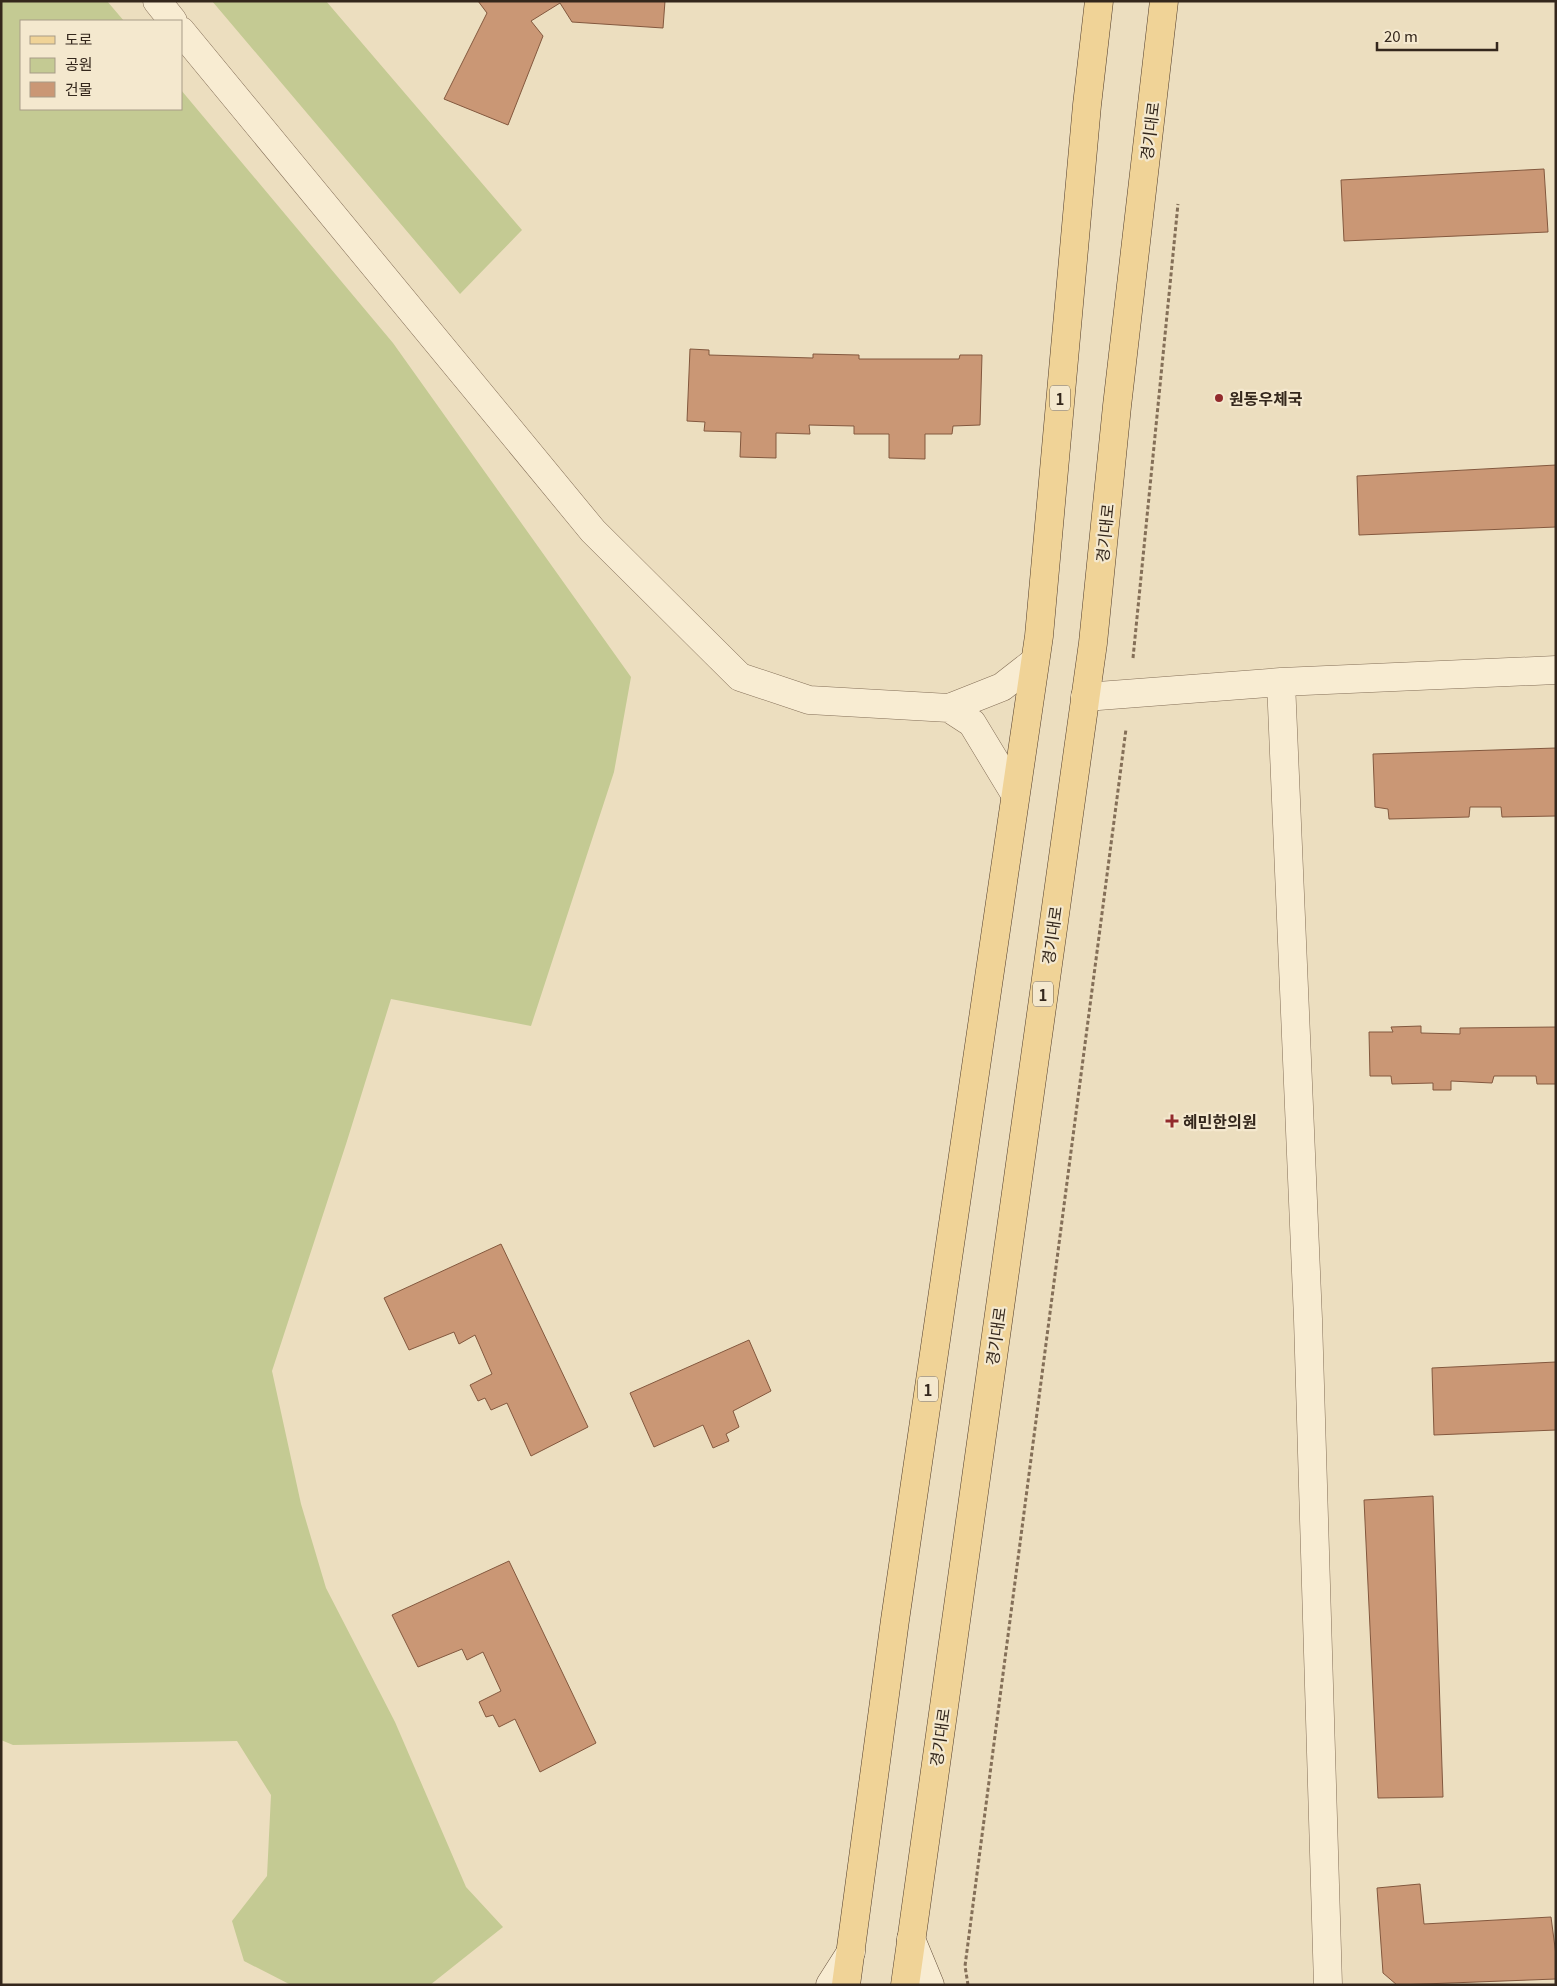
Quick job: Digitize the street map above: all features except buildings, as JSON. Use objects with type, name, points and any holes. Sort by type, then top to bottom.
[{"type":"main road","name":"1","points":[[846,1985],[852,1952],[896,1610],[1040,626],[1087,105],[1099,1]]},
{"type":"main road","name":"경기대로","points":[[905,1985],[1085,697],[1164,1]]},
{"type":"street","points":[[157,1],[173,20]]},
{"type":"street","points":[[182,32],[593,531],[740,677],[809,700],[949,708],[1002,687],[1034,662]]},
{"type":"street","points":[[1085,697],[1281,682],[1556,670]]},
{"type":"street","points":[[1281,682],[1308,1329],[1328,1985]]},
{"type":"street","points":[[949,708],[972,723],[1015,794]]},
{"type":"street","points":[[912,1939],[930,1985]]},
{"type":"street","points":[[830,1985],[852,1952]]},
{"type":"path","points":[[968,1985],[965,1966],[1130,693],[1179,199]]},
{"type":"green space","points":[[1,1],[107,1],[123,20],[20,20],[20,110],[182,110],[182,91],[393,343],[631,677],[614,772],[531,1026],[391,999],[272,1371],[301,1504],[326,1588],[395,1722],[466,1887],[503,1927],[430,1985],[291,1985],[244,1961],[232,1921],[267,1876],[271,1795],[237,1741],[13,1745],[1,1740]]},
{"type":"green space","points":[[212,1],[326,1],[522,230],[460,294]]},
{"type":"place","name":"원동우체국","points":[[1219,398]]},
{"type":"place","name":"혜민한의원","points":[[1172,1121]]}]
